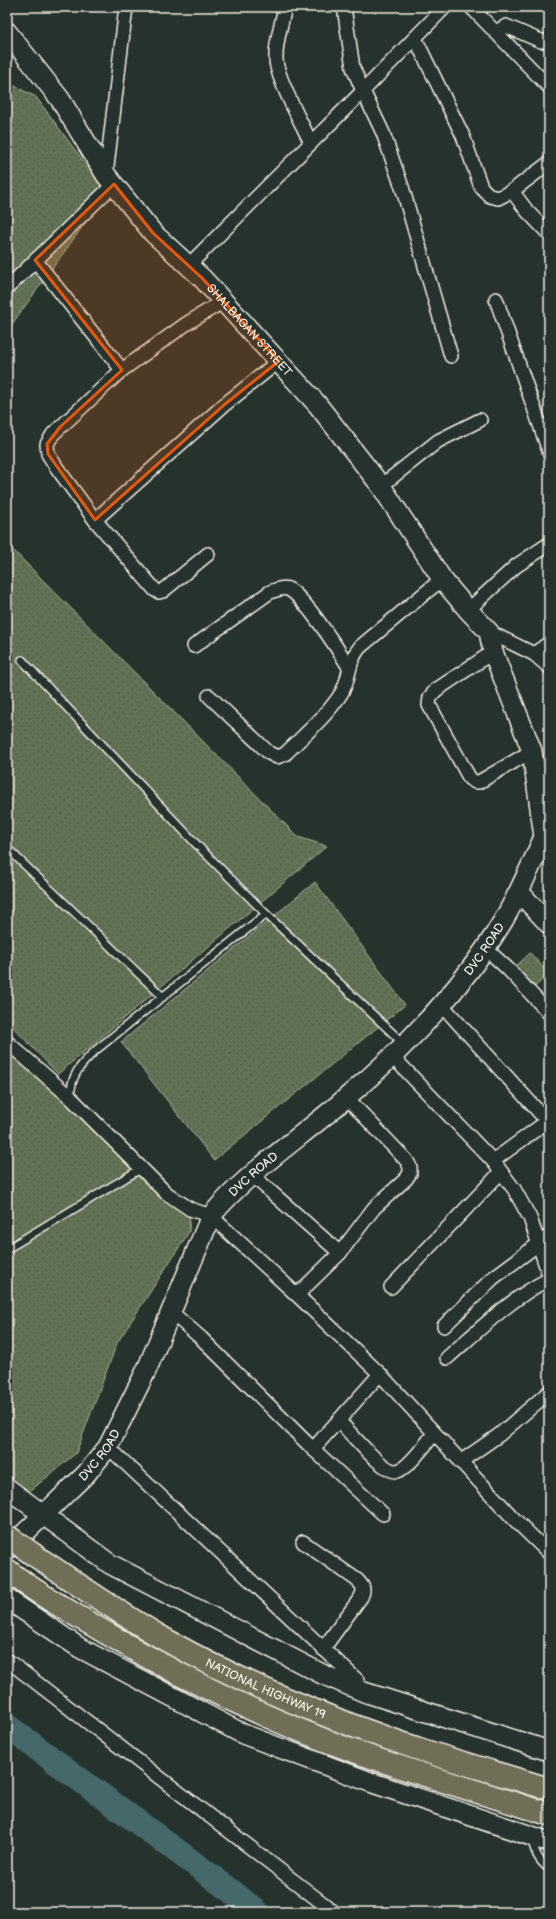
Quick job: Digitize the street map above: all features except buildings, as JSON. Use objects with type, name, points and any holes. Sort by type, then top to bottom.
[{"type":"highway","name":"NATIONAL HIGHWAY 19","points":[[7,1536],[111,1608],[167,1640],[260,1687],[388,1738],[549,1789]]},
{"type":"highway","points":[[8,1571],[58,1605],[121,1642],[183,1676],[233,1700],[360,1753],[451,1784],[549,1814]]},
{"type":"main road","name":"SHALBAGAN STREET","points":[[7,32],[60,99],[110,180],[153,233],[202,278],[222,302],[279,361],[317,404],[381,486],[442,579],[489,632]]},
{"type":"main road","points":[[489,632],[493,652],[532,751],[546,836]]},
{"type":"main road","name":"DVC ROAD","points":[[7,1550],[86,1474],[108,1446],[127,1411],[171,1312],[211,1216],[225,1199],[252,1175],[346,1098],[398,1051],[441,1004],[470,970],[502,922],[519,892],[546,836]]},
{"type":"main road","points":[[519,892],[549,924]]},
{"type":"main road","points":[[7,1488],[110,1564],[324,1675],[364,1692],[549,1751]]},
{"type":"main road","points":[[7,1599],[80,1648],[243,1734],[370,1782],[540,1839]]},
{"type":"street","points":[[7,288],[110,180],[126,7]]},
{"type":"street","points":[[283,7],[283,16],[277,44],[276,62],[281,79],[311,144]]},
{"type":"street","points":[[344,7],[353,68],[383,133],[403,190],[451,356]]},
{"type":"street","points":[[188,266],[311,144],[445,7]]},
{"type":"street","points":[[471,7],[549,87]]},
{"type":"street","points":[[496,32],[506,26],[540,41],[549,40]]},
{"type":"street","points":[[415,38],[463,136],[485,193],[498,198],[512,191],[549,163]]},
{"type":"street","points":[[512,191],[527,211],[549,234]]},
{"type":"street","points":[[35,260],[122,370]]},
{"type":"street","points":[[496,299],[549,451]]},
{"type":"street","points":[[208,554],[159,592],[155,590],[95,520],[48,454],[47,444],[52,434],[122,370],[186,324],[222,302]]},
{"type":"street","points":[[95,520],[224,405],[279,361]]},
{"type":"street","points":[[381,486],[438,441],[480,420]]},
{"type":"street","points":[[468,610],[516,566],[549,544]]},
{"type":"street","points":[[209,696],[269,753],[277,757],[285,754],[329,709],[341,694],[348,680],[352,656],[360,647],[442,579]]},
{"type":"street","points":[[194,646],[270,592],[280,588],[288,589],[297,596],[319,623],[349,667]]},
{"type":"street","points":[[489,632],[534,654],[549,667]]},
{"type":"street","points":[[534,654],[549,643]]},
{"type":"street","points":[[493,652],[436,690],[430,697],[429,705],[470,779],[475,782],[480,782],[532,751]]},
{"type":"street","points":[[485,948],[549,1013]]},
{"type":"street","points":[[441,1004],[548,1120],[493,1161]]},
{"type":"street","points":[[7,1042],[71,1098],[165,1192],[190,1209],[211,1216],[297,1295],[380,1374],[514,1520],[549,1553]]},
{"type":"street","points":[[398,1051],[493,1161],[514,1189],[544,1240],[549,1275]]},
{"type":"street","points":[[297,1295],[340,1253],[374,1208],[406,1179],[410,1173],[410,1166],[407,1161],[346,1098]]},
{"type":"street","points":[[391,1287],[501,1172]]},
{"type":"street","points":[[252,1175],[340,1253]]},
{"type":"street","points":[[444,1326],[492,1278],[544,1240]]},
{"type":"street","points":[[448,1358],[505,1306],[529,1289],[549,1278]]},
{"type":"street","points":[[171,1312],[201,1338],[313,1449],[383,1514]]},
{"type":"street","points":[[313,1449],[380,1374]]},
{"type":"street","points":[[460,1462],[499,1435],[549,1392]]},
{"type":"street","points":[[339,1421],[380,1463],[389,1470],[398,1471],[407,1465],[434,1434]]},
{"type":"street","points":[[108,1446],[356,1680]]},
{"type":"street","points":[[303,1542],[357,1580],[363,1586],[364,1591],[324,1649]]},
{"type":"street","points":[[7,1660],[334,1912]]},
{"type":"lane","points":[[22,660],[138,784],[398,1051]]},
{"type":"lane","points":[[7,848],[163,997]]},
{"type":"lane","points":[[71,1098],[70,1088],[74,1076],[82,1063],[96,1050],[266,914]]},
{"type":"lane","points":[[7,1249],[142,1168]]},
{"type":"lane","points":[[540,1839],[534,1850],[541,1862],[549,1869]]},
{"type":"highlighted area","points":[[114,184],[153,233],[202,278],[279,361],[224,405],[95,520],[48,454],[47,444],[60,427],[122,370],[35,260]]},
{"type":"green space","points":[[7,82],[36,97],[107,193],[12,324],[7,328]]},
{"type":"green space","points":[[7,544],[298,837],[327,846],[58,1074],[7,1021]]},
{"type":"green space","points":[[315,882],[405,1005],[214,1160],[121,1042]]},
{"type":"green space","points":[[530,953],[549,974],[530,991],[510,972]]},
{"type":"green space","points":[[7,1047],[190,1209],[189,1232],[117,1343],[76,1453],[7,1510]]},
{"type":"waterway","points":[[7,1726],[230,1890],[257,1912]]}]
